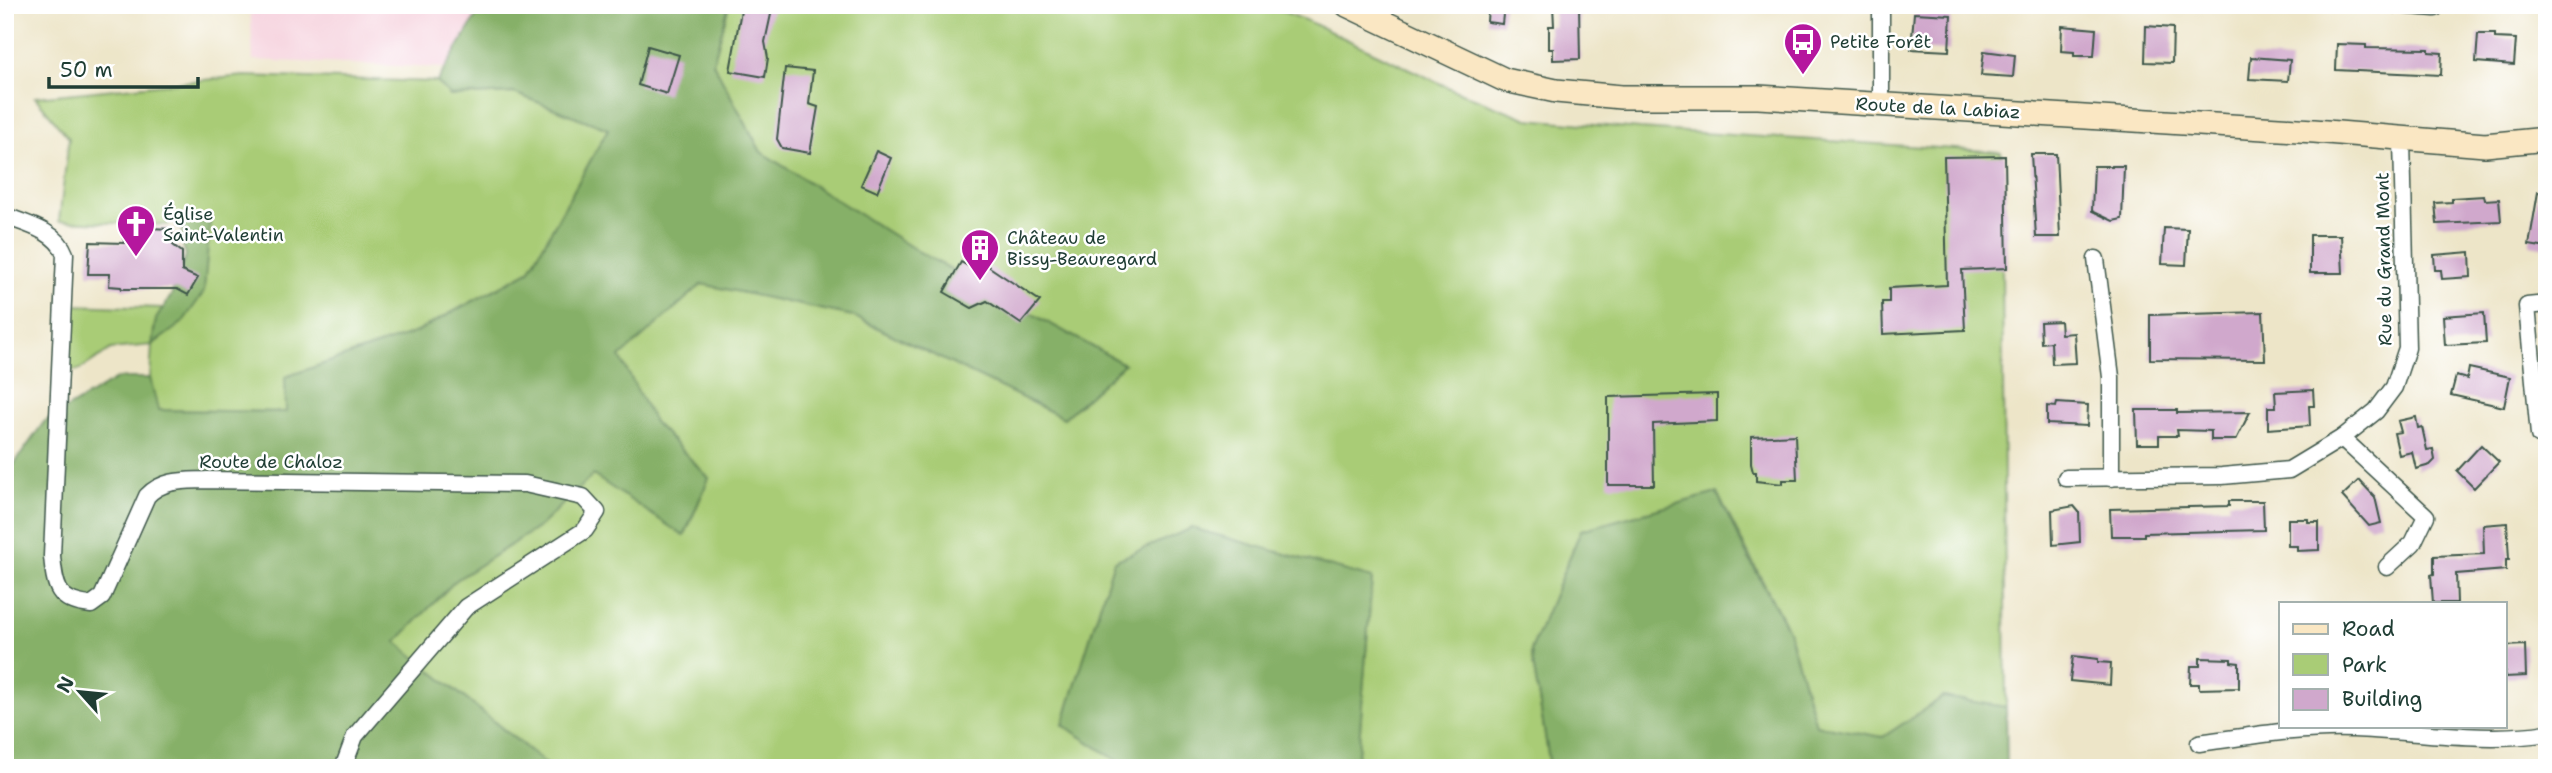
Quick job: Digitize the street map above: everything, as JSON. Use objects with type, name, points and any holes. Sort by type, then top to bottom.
[{"type":"main road","name":"Route de la Labiaz","points":[[1347,5],[1505,80],[1556,91],[1621,97],[1758,97],[1881,104],[2314,131],[2485,145],[2547,139]]},
{"type":"street","points":[[1881,5],[1881,104]]},
{"type":"street","points":[[2397,5],[2435,8]]},
{"type":"street","name":"Rue du Grand Mont","points":[[2066,478],[2222,476],[2289,470],[2342,438],[2376,411],[2394,387],[2407,348],[2402,140]]},
{"type":"street","name":"Route de Chaloz","points":[[5,216],[50,236],[62,244],[65,254],[52,556],[56,587],[66,599],[77,604],[91,605],[102,597],[147,496],[154,488],[169,482],[207,480],[525,484],[583,497],[597,512],[585,530],[466,607],[355,736],[343,768]]},
{"type":"street","points":[[2096,259],[2111,377],[2111,478]]},
{"type":"street","points":[[2547,304],[2527,306],[2539,435],[2547,434]]},
{"type":"street","points":[[2342,438],[2426,516],[2413,543],[2387,567]]},
{"type":"street","points":[[2199,743],[2318,729],[2474,736],[2547,733]]},
{"type":"shaded area","points":[[250,5],[483,5],[445,68],[253,60]]},
{"type":"green space","points":[[483,5],[729,5],[713,63],[761,152],[919,252],[1124,364],[1064,418],[853,316],[702,284],[620,357],[654,422],[709,478],[684,536],[593,475],[540,526],[455,581],[396,642],[551,768],[5,768],[5,477],[44,422],[118,378],[150,378],[158,410],[286,412],[285,377],[414,333],[529,271],[608,129],[514,93],[450,96],[437,82]]},
{"type":"green space","points":[[729,5],[1266,5],[1310,22],[1454,90],[1528,119],[1640,129],[2001,152],[2006,707],[1943,697],[1883,737],[1816,726],[1788,630],[1717,493],[1581,530],[1531,650],[1550,766],[1548,768],[1357,768],[1372,578],[1114,561],[1063,725],[1129,768],[551,768],[395,642],[455,581],[540,526],[593,475],[685,535],[709,478],[654,422],[619,357],[702,284],[853,316],[1064,418],[1124,364],[919,252],[761,152],[713,63]]},
{"type":"green space","points":[[244,76],[437,82],[450,96],[514,93],[608,129],[529,271],[414,333],[286,377],[287,412],[158,410],[150,378],[152,345],[111,349],[79,370],[67,371],[71,305],[162,308],[154,327],[153,344],[210,222],[173,218],[168,225],[59,221],[69,138],[35,97]]},
{"type":"green space","points":[[182,219],[210,222],[204,292],[182,323],[152,345],[156,319],[171,296],[186,255],[182,243]]},
{"type":"green space","points":[[1717,493],[1788,630],[1816,725],[1883,737],[1943,697],[2006,707],[2007,768],[1548,768],[1550,766],[1531,650],[1581,530]]},
{"type":"green space","points":[[1192,528],[1372,578],[1357,768],[1129,768],[1063,725],[1114,561]]},
{"type":"building","points":[[742,5],[773,5],[765,42],[768,58],[765,77],[730,71]]},
{"type":"building","points":[[1488,5],[1504,5],[1502,24],[1487,22]]},
{"type":"building","points":[[1553,5],[1579,5],[1580,59],[1553,60],[1553,49],[1549,49],[1549,26],[1554,26]]},
{"type":"building","points":[[1914,13],[1951,15],[1949,51],[1911,49]]},
{"type":"building","points":[[2062,26],[2096,29],[2094,56],[2074,56],[2074,52],[2061,51]]},
{"type":"building","points":[[2146,26],[2173,28],[2172,63],[2145,62]]},
{"type":"building","points":[[2478,34],[2495,34],[2495,38],[2516,39],[2514,65],[2476,62]]},
{"type":"building","points":[[2337,44],[2366,45],[2366,48],[2429,49],[2429,52],[2442,53],[2441,75],[2336,70]]},
{"type":"building","points":[[648,46],[679,55],[667,94],[638,85]]},
{"type":"building","points":[[1984,51],[2015,55],[2013,77],[1981,75]]},
{"type":"building","points":[[2251,57],[2290,60],[2288,81],[2249,79]]},
{"type":"building","points":[[785,68],[813,71],[809,104],[818,107],[810,153],[782,148],[777,139]]},
{"type":"building","points":[[876,151],[891,158],[877,192],[861,185]]},
{"type":"building","points":[[2031,154],[2056,154],[2060,237],[2036,237]]},
{"type":"building","points":[[2005,156],[2007,268],[1962,270],[1965,330],[1883,334],[1882,302],[1889,302],[1889,288],[1947,285],[1944,157]]},
{"type":"building","points":[[2094,166],[2124,166],[2122,219],[2113,221],[2092,211]]},
{"type":"building","points":[[2538,192],[2547,193],[2547,248],[2529,245]]},
{"type":"building","points":[[2484,196],[2485,200],[2499,199],[2501,221],[2437,224],[2435,203],[2452,202],[2452,198]]},
{"type":"building","name":"Église Saint-Valentin","points":[[124,227],[172,229],[173,245],[182,252],[182,271],[198,278],[188,295],[177,289],[122,289],[109,286],[110,274],[88,274],[90,242],[124,243]]},
{"type":"building","points":[[2164,228],[2188,229],[2186,265],[2162,264]]},
{"type":"building","points":[[2310,235],[2341,235],[2343,273],[2310,273]]},
{"type":"building","points":[[2470,252],[2471,277],[2442,279],[2441,270],[2435,270],[2434,255]]},
{"type":"building","name":"Château de Bissy-Beauregard","points":[[979,260],[1040,301],[1021,324],[987,301],[972,308],[944,292],[961,262],[972,268]]},
{"type":"building","points":[[2263,312],[2265,360],[2150,359],[2150,315]]},
{"type":"building","points":[[2484,313],[2486,343],[2445,345],[2443,316]]},
{"type":"building","points":[[2060,321],[2061,334],[2074,333],[2076,363],[2052,364],[2051,342],[2041,343],[2040,322]]},
{"type":"building","points":[[2469,368],[2510,377],[2504,407],[2451,395],[2456,376],[2467,379]]},
{"type":"building","points":[[2313,390],[2314,406],[2309,406],[2310,426],[2268,429],[2268,407],[2276,407],[2275,392]]},
{"type":"building","points":[[1717,394],[1717,421],[1653,424],[1654,485],[1608,485],[1608,397]]},
{"type":"building","points":[[2057,403],[2088,405],[2087,426],[2047,424],[2047,406],[2056,407]]},
{"type":"building","points":[[2136,410],[2177,410],[2177,413],[2250,412],[2236,440],[2211,440],[2211,431],[2177,430],[2178,436],[2159,436],[2159,444],[2137,444]]},
{"type":"building","points":[[2416,417],[2418,428],[2422,427],[2427,450],[2433,449],[2435,460],[2430,465],[2416,469],[2412,452],[2399,455],[2394,433],[2401,432],[2398,421]]},
{"type":"building","points":[[1795,435],[1797,480],[1783,480],[1783,484],[1756,481],[1756,472],[1753,472],[1751,464],[1751,437]]},
{"type":"building","points":[[2481,445],[2499,462],[2474,488],[2457,471]]},
{"type":"building","points":[[2359,480],[2375,497],[2381,523],[2369,526],[2342,496]]},
{"type":"building","points":[[2229,501],[2263,501],[2264,530],[2111,536],[2110,509],[2229,506]]},
{"type":"building","points":[[2074,506],[2079,512],[2080,542],[2053,545],[2052,510]]},
{"type":"building","points":[[2288,519],[2319,522],[2319,550],[2297,551],[2297,546],[2288,546]]},
{"type":"building","points":[[2507,523],[2509,560],[2506,560],[2506,570],[2456,574],[2457,602],[2433,602],[2431,575],[2434,574],[2434,556],[2484,554],[2483,525]]},
{"type":"building","points":[[2525,645],[2526,676],[2506,677],[2506,646]]},
{"type":"building","points":[[2073,656],[2111,663],[2110,685],[2070,681]]},
{"type":"building","points":[[2200,658],[2231,659],[2231,662],[2239,663],[2239,688],[2199,689],[2199,684],[2190,684],[2191,666],[2200,666]]},
{"type":"place","name":"Petite Forêt","points":[[1803,76]]},
{"type":"place","name":"Église Saint-Valentin","points":[[136,258]]},
{"type":"place","name":"Château de Bissy-Beauregard","points":[[980,282]]}]
